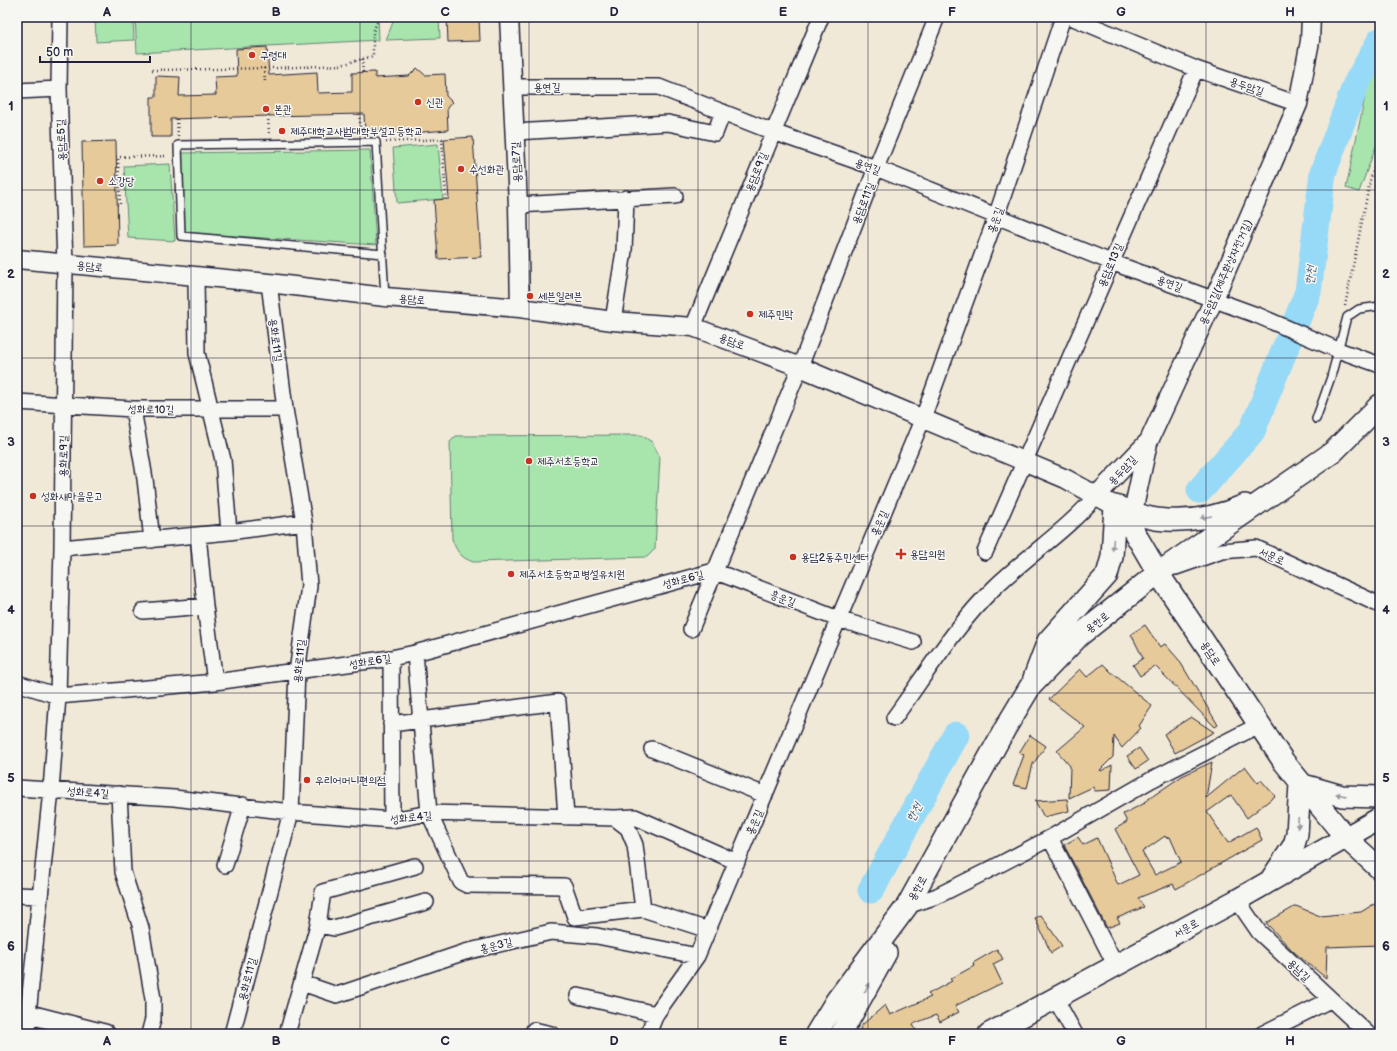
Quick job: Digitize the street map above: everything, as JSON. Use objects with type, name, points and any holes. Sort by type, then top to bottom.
[{"type":"main road","name":"용한로","points":[[838,1033],[883,961],[904,911],[1006,727],[1031,686],[1080,634],[1158,573],[1333,452],[1380,405]]},
{"type":"main road","points":[[1031,686],[1048,641],[1107,575],[1126,514],[1155,519],[1176,520],[1206,517],[1233,510],[1281,488]]},
{"type":"main road","name":"용담로","points":[[1126,514],[1158,573],[1300,784],[1346,838],[1380,869]]},
{"type":"main road","points":[[1270,881],[1294,845],[1297,834],[1300,784],[1342,796],[1380,798]]},
{"type":"main road","name":"서문로","points":[[989,1034],[1237,900],[1380,818]]},
{"type":"main road","name":"용한로","points":[[816,1034],[836,1001],[904,911]]},
{"type":"main road","points":[[838,1033],[857,974]]},
{"type":"street","name":"용담로5길","points":[[60,17],[59,89],[65,264]]},
{"type":"street","name":"용담로7길","points":[[509,17],[518,205],[520,308]]},
{"type":"street","name":"용담로9길","points":[[693,327],[820,17]]},
{"type":"street","name":"용담로11길","points":[[800,367],[876,168],[937,17]]},
{"type":"street","name":"홍운길","points":[[648,1034],[656,1014],[697,956],[923,418],[996,217],[1063,17]]},
{"type":"street","points":[[1070,17],[1196,69]]},
{"type":"street","name":"용두암길(제주환상자전거길)","points":[[1126,514],[1148,442],[1214,299],[1298,104],[1310,41],[1311,17]]},
{"type":"street","name":"용두암길","points":[[1196,69],[1298,104]]},
{"type":"street","name":"용담로13길","points":[[1025,462],[1196,69]]},
{"type":"street","name":"용연길","points":[[512,87],[659,87],[773,132],[876,168],[1111,262],[1259,316],[1338,350],[1380,365]]},
{"type":"street","points":[[17,91],[59,89]]},
{"type":"street","points":[[515,132],[668,123],[715,133],[723,112]]},
{"type":"street","points":[[518,205],[675,196]]},
{"type":"street","points":[[612,321],[624,250],[626,198]]},
{"type":"street","name":"용담로","points":[[17,258],[65,264],[269,283],[385,297],[520,308],[612,321],[693,327],[800,367],[1066,479],[1126,514]]},
{"type":"street","name":"용화로9길","points":[[23,1013],[40,896],[51,790],[58,696],[62,548],[65,264]]},
{"type":"street","points":[[196,276],[197,353],[223,460],[229,532]]},
{"type":"street","name":"용화로11길","points":[[232,1034],[291,812],[297,672],[309,586],[304,522],[285,409],[269,283]]},
{"type":"street","points":[[691,629],[714,570],[800,367]]},
{"type":"street","name":"성화로10길","points":[[17,402],[132,409],[285,409]]},
{"type":"street","points":[[132,409],[145,479],[152,540]]},
{"type":"street","name":"용두암길","points":[[1096,496],[1148,442]]},
{"type":"street","points":[[985,552],[1025,462]]},
{"type":"street","points":[[894,718],[966,618],[996,586],[1081,514],[1096,496]]},
{"type":"street","points":[[62,548],[198,536],[304,522]]},
{"type":"street","points":[[198,536],[215,682]]},
{"type":"street","name":"서문로","points":[[1158,573],[1222,551],[1256,548],[1380,605]]},
{"type":"street","name":"흥운길","points":[[714,570],[838,619],[913,642]]},
{"type":"street","name":"성화로6길","points":[[17,683],[58,696],[215,682],[391,658],[416,653],[714,570]]},
{"type":"street","points":[[143,611],[205,606]]},
{"type":"street","points":[[416,653],[429,814],[460,882],[467,885],[564,886],[575,917],[643,908],[708,930]]},
{"type":"street","points":[[391,658],[392,820]]},
{"type":"street","points":[[391,724],[558,702],[566,817]]},
{"type":"street","points":[[904,911],[938,896],[1050,838],[1151,780],[1259,725]]},
{"type":"street","points":[[652,749],[765,795]]},
{"type":"street","name":"성화로4길","points":[[17,788],[119,794],[243,805],[291,812],[392,820],[429,814],[614,818],[635,817],[737,862]]},
{"type":"street","points":[[119,794],[123,872],[141,928],[152,999],[153,1019],[149,1034]]},
{"type":"street","points":[[226,865],[243,805]]},
{"type":"street","points":[[614,818],[628,828],[635,845],[643,908]]},
{"type":"street","points":[[1050,838],[1116,966]]},
{"type":"street","points":[[286,1034],[318,925],[323,892],[415,866]]},
{"type":"street","points":[[17,895],[40,896]]},
{"type":"street","name":"용남길","points":[[1237,900],[1259,932],[1368,1034]]},
{"type":"street","points":[[318,925],[334,928],[426,902]]},
{"type":"street","name":"홍운3길","points":[[302,983],[337,995],[465,952],[551,932],[598,936],[697,956]]},
{"type":"street","points":[[578,996],[656,1014]]},
{"type":"street","points":[[1055,998],[1075,1034]]},
{"type":"street","points":[[1262,1034],[1330,1000]]},
{"type":"street","points":[[26,1034],[23,1013],[106,1034]]},
{"type":"street","points":[[534,1030],[551,1034]]},
{"type":"lane","points":[[383,254],[181,236],[178,144],[376,142],[383,254],[385,297]]},
{"type":"lane","points":[[1316,419],[1331,377],[1347,317],[1359,309],[1380,306]]},
{"type":"path","points":[[152,70],[341,65],[373,56],[373,32],[379,17]]},
{"type":"path","points":[[362,59],[363,72]]},
{"type":"path","points":[[264,68],[265,82]]},
{"type":"path","points":[[359,114],[361,143]]},
{"type":"path","points":[[268,116],[270,144]]},
{"type":"path","points":[[177,119],[178,144]]},
{"type":"path","points":[[376,142],[442,139],[446,199]]},
{"type":"path","points":[[1347,317],[1345,304],[1358,235],[1371,176],[1380,151]]},
{"type":"path","points":[[117,205],[120,205],[117,157],[179,156]]},
{"type":"green space","points":[[95,17],[133,17],[134,40],[96,42]]},
{"type":"green space","points":[[135,17],[378,17],[379,40],[137,53]]},
{"type":"green space","points":[[395,17],[439,17],[440,38],[386,40]]},
{"type":"green space","points":[[1380,61],[1380,135],[1359,192],[1346,188],[1369,77]]},
{"type":"green space","points":[[438,144],[443,199],[397,203],[393,148]]},
{"type":"green space","points":[[370,150],[376,245],[185,233],[181,153]]},
{"type":"green space","points":[[170,164],[175,241],[128,238],[124,166]]},
{"type":"green space","points":[[641,435],[652,442],[660,457],[655,549],[647,557],[473,562],[462,556],[457,551],[452,539],[450,442],[456,436]]},
{"type":"building","points":[[447,17],[479,17],[480,41],[448,42]]},
{"type":"building","points":[[267,47],[269,75],[317,72],[318,93],[352,92],[352,73],[375,72],[375,78],[409,76],[417,68],[425,75],[445,74],[446,96],[452,102],[447,108],[448,130],[423,132],[418,136],[414,132],[392,133],[391,129],[365,131],[364,114],[268,116],[171,119],[171,137],[151,137],[151,97],[156,97],[156,76],[180,77],[179,96],[216,95],[215,77],[237,76],[236,49]]},
{"type":"building","name":"수선화관","points":[[473,137],[481,257],[438,259],[434,200],[449,199],[444,139]]},
{"type":"building","name":"소강당","points":[[116,141],[118,245],[84,246],[82,142]]},
{"type":"building","points":[[1145,625],[1160,647],[1165,644],[1179,660],[1218,725],[1215,727],[1155,666],[1140,676],[1133,665],[1143,658],[1131,634]]},
{"type":"building","points":[[1103,664],[1152,706],[1139,726],[1141,728],[1122,748],[1114,736],[1113,757],[1100,770],[1101,771],[1112,765],[1111,790],[1095,791],[1093,787],[1069,798],[1070,766],[1057,751],[1085,727],[1049,699],[1080,669],[1087,677]]},
{"type":"building","points":[[1191,717],[1214,732],[1175,753],[1164,734]]},
{"type":"building","points":[[1030,735],[1046,746],[1033,764],[1027,788],[1013,785],[1024,755],[1019,753]]},
{"type":"building","points":[[1139,748],[1148,761],[1136,769],[1127,756]]},
{"type":"building","points":[[1212,762],[1206,798],[1245,766],[1258,783],[1261,780],[1275,796],[1247,818],[1231,795],[1207,812],[1228,843],[1256,827],[1262,840],[1176,889],[1173,884],[1138,898],[1144,907],[1117,918],[1120,923],[1107,928],[1064,845],[1078,837],[1083,845],[1097,838],[1118,885],[1139,875],[1115,829],[1127,822],[1123,814],[1145,803],[1144,802],[1182,776]],"holes":[[[1165,836],[1166,838],[1170,837],[1181,862],[1155,875],[1142,852]]]},
{"type":"building","points":[[1067,799],[1069,811],[1044,817],[1035,801]]},
{"type":"building","points":[[1374,904],[1380,909],[1380,945],[1327,947],[1326,978],[1294,952],[1266,923],[1296,906],[1320,916],[1361,912]]},
{"type":"building","points":[[1041,915],[1062,946],[1051,953],[1035,918]]},
{"type":"building","points":[[997,949],[1003,959],[993,964],[1002,983],[955,1006],[959,1012],[940,1022],[936,1015],[913,1024],[917,1034],[858,1034],[862,1025],[885,1005],[890,1015],[931,997],[928,994],[952,981],[950,979],[974,966],[973,963]]},
{"type":"waterway","name":"한천","points":[[1200,490],[1252,431],[1308,292],[1323,173],[1356,84],[1380,41]]},
{"type":"waterway","name":"한천","points":[[871,890],[956,735]]},
{"type":"place","name":"구령대","points":[[252,55]]},
{"type":"place","name":"신관","points":[[418,102]]},
{"type":"place","name":"본관","points":[[266,109]]},
{"type":"place","name":"제주대학교사범대학부설고등학교","points":[[282,131]]},
{"type":"place","name":"수선화관","points":[[461,169]]},
{"type":"place","name":"소강당","points":[[100,181]]},
{"type":"place","name":"세븐일레븐","points":[[530,296]]},
{"type":"place","name":"제주민박","points":[[750,314]]},
{"type":"place","name":"제주서초등학교","points":[[529,461]]},
{"type":"place","name":"성화새마을문고","points":[[33,496]]},
{"type":"place","name":"용담의원","points":[[901,554]]},
{"type":"place","name":"용담2동주민센터","points":[[793,557]]},
{"type":"place","name":"제주서초등학교병설유치원","points":[[511,574]]},
{"type":"place","name":"우리어머니편의점","points":[[307,780]]}]
